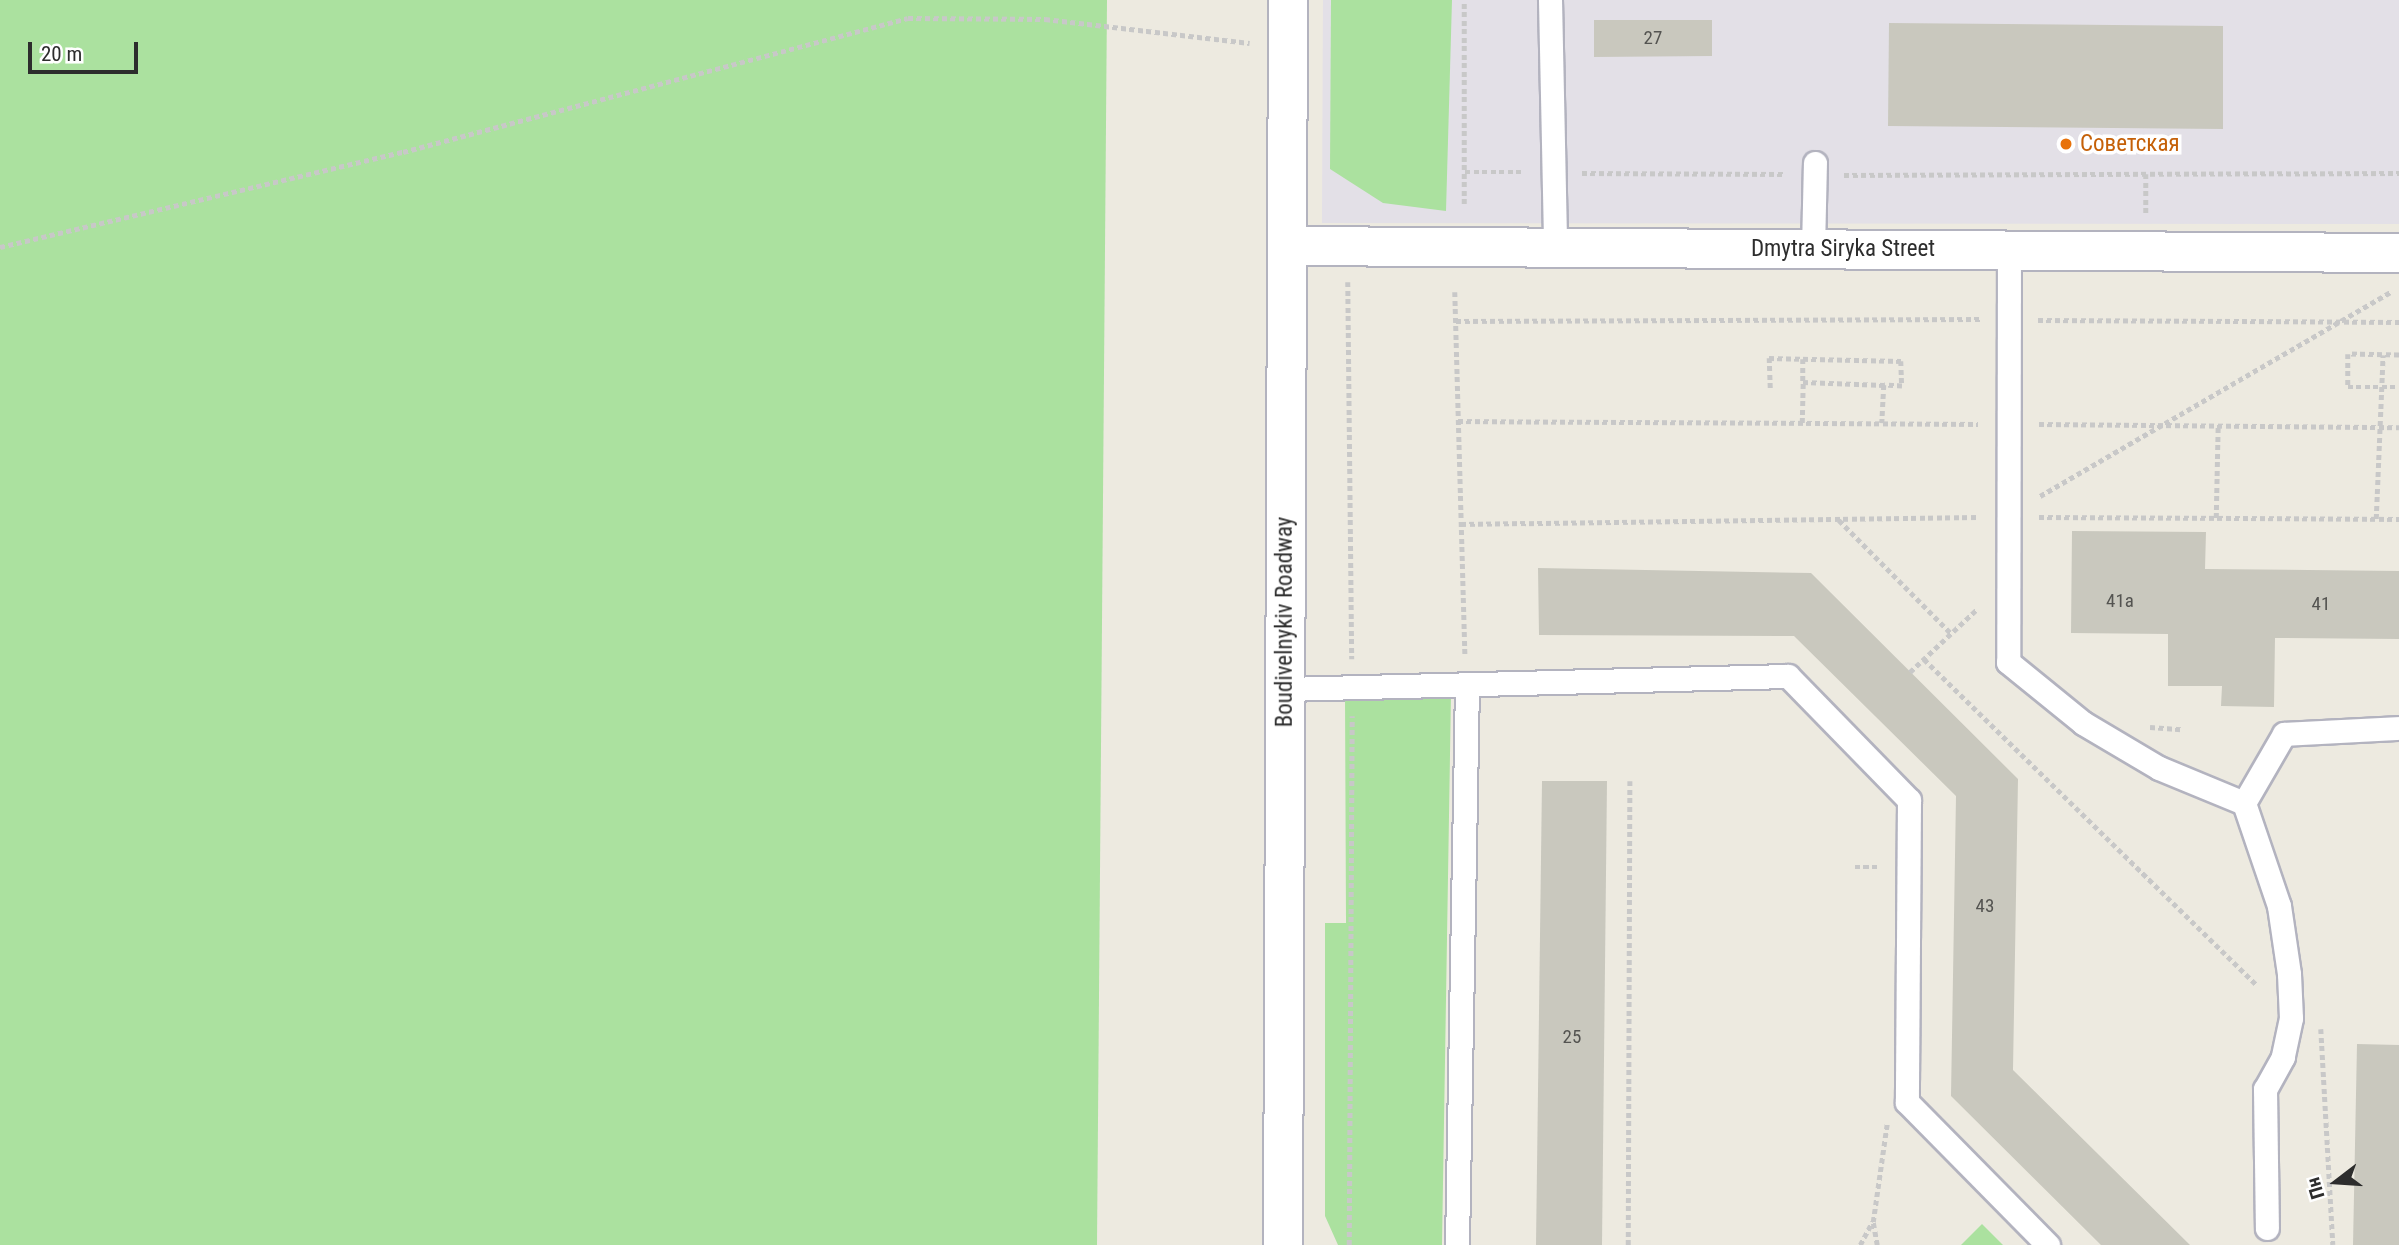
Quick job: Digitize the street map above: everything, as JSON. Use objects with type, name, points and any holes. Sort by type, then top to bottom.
[{"type":"main road","name":"Boudivelnykiv Roadway","points":[[1283,1245],[1288,0]]},
{"type":"main road","name":"Dmytra Siryka Street","points":[[1287,246],[2399,253]]},
{"type":"lane","points":[[1550,0],[1555,248]]},
{"type":"lane","points":[[1813,249],[1815,169]]},
{"type":"lane","points":[[2010,250],[2006,517],[2008,662],[2083,723],[2159,768],[2244,803],[2279,905],[2291,1018],[2283,1057],[2265,1089],[2267,1228]]},
{"type":"lane","points":[[1285,689],[1788,676],[1909,800],[1907,1102],[2048,1245]]},
{"type":"lane","points":[[1457,1245],[1466,686]]},
{"type":"lane","points":[[2244,803],[2284,734],[2399,728]]},
{"type":"path","points":[[1464,0],[1464,204]]},
{"type":"path","points":[[0,247],[403,152],[908,18],[1045,19],[1288,47]]},
{"type":"path","points":[[1465,172],[1815,169],[2399,173]]},
{"type":"path","points":[[1348,246],[1352,687],[1349,1245]]},
{"type":"path","points":[[2006,517],[2154,425],[2399,288]]},
{"type":"path","points":[[1455,292],[1466,686]]},
{"type":"path","points":[[1457,321],[2011,319],[2399,322]]},
{"type":"path","points":[[2399,355],[2348,354],[2348,387],[2399,387]]},
{"type":"path","points":[[2376,519],[2383,355]]},
{"type":"path","points":[[1770,388],[1769,358],[1901,361],[1902,386],[1803,382]]},
{"type":"path","points":[[1802,423],[1803,359]]},
{"type":"path","points":[[1882,423],[1884,385]]},
{"type":"path","points":[[1458,421],[2399,427]]},
{"type":"path","points":[[2217,518],[2218,426]]},
{"type":"path","points":[[1461,524],[2006,517],[2399,519]]},
{"type":"path","points":[[1838,519],[1951,634]]},
{"type":"path","points":[[1910,672],[1988,599]]},
{"type":"path","points":[[1924,659],[2291,1018]]},
{"type":"path","points":[[2138,725],[2181,729]]},
{"type":"path","points":[[1628,1245],[1630,781]]},
{"type":"path","points":[[1877,1245],[1873,1222],[1887,1119]]},
{"type":"path","points":[[1860,1245],[1873,1222]]},
{"type":"shaded area","points":[[1323,0],[2399,0],[2399,224],[1322,223]]},
{"type":"green space","points":[[0,0],[1107,0],[1097,1245],[0,1245]]},
{"type":"green space","points":[[1331,0],[1452,0],[1446,211],[1383,203],[1330,169]]},
{"type":"green space","points":[[1451,694],[1442,1245],[1338,1245],[1325,1216],[1325,923],[1346,923],[1345,695]]},
{"type":"green space","points":[[1982,1224],[2003,1245],[1961,1245]]},
{"type":"building","points":[[1594,20],[1712,20],[1712,56],[1594,57]]},
{"type":"building","points":[[1889,23],[2223,26],[2223,129],[1888,126]]},
{"type":"building","points":[[2072,531],[2206,532],[2205,569],[2399,571],[2399,639],[2275,638],[2274,707],[2221,706],[2222,686],[2168,686],[2168,634],[2071,633]]},
{"type":"building","points":[[1538,568],[1811,573],[2018,779],[2013,1070],[2190,1245],[2101,1245],[1951,1096],[1956,796],[1794,636],[1539,635]]},
{"type":"building","points":[[1542,781],[1607,781],[1602,1245],[1536,1245]]},
{"type":"building","points":[[2357,1044],[2399,1045],[2399,1245],[2353,1245]]},
{"type":"place","name":"Советская","points":[[2066,144]]}]
